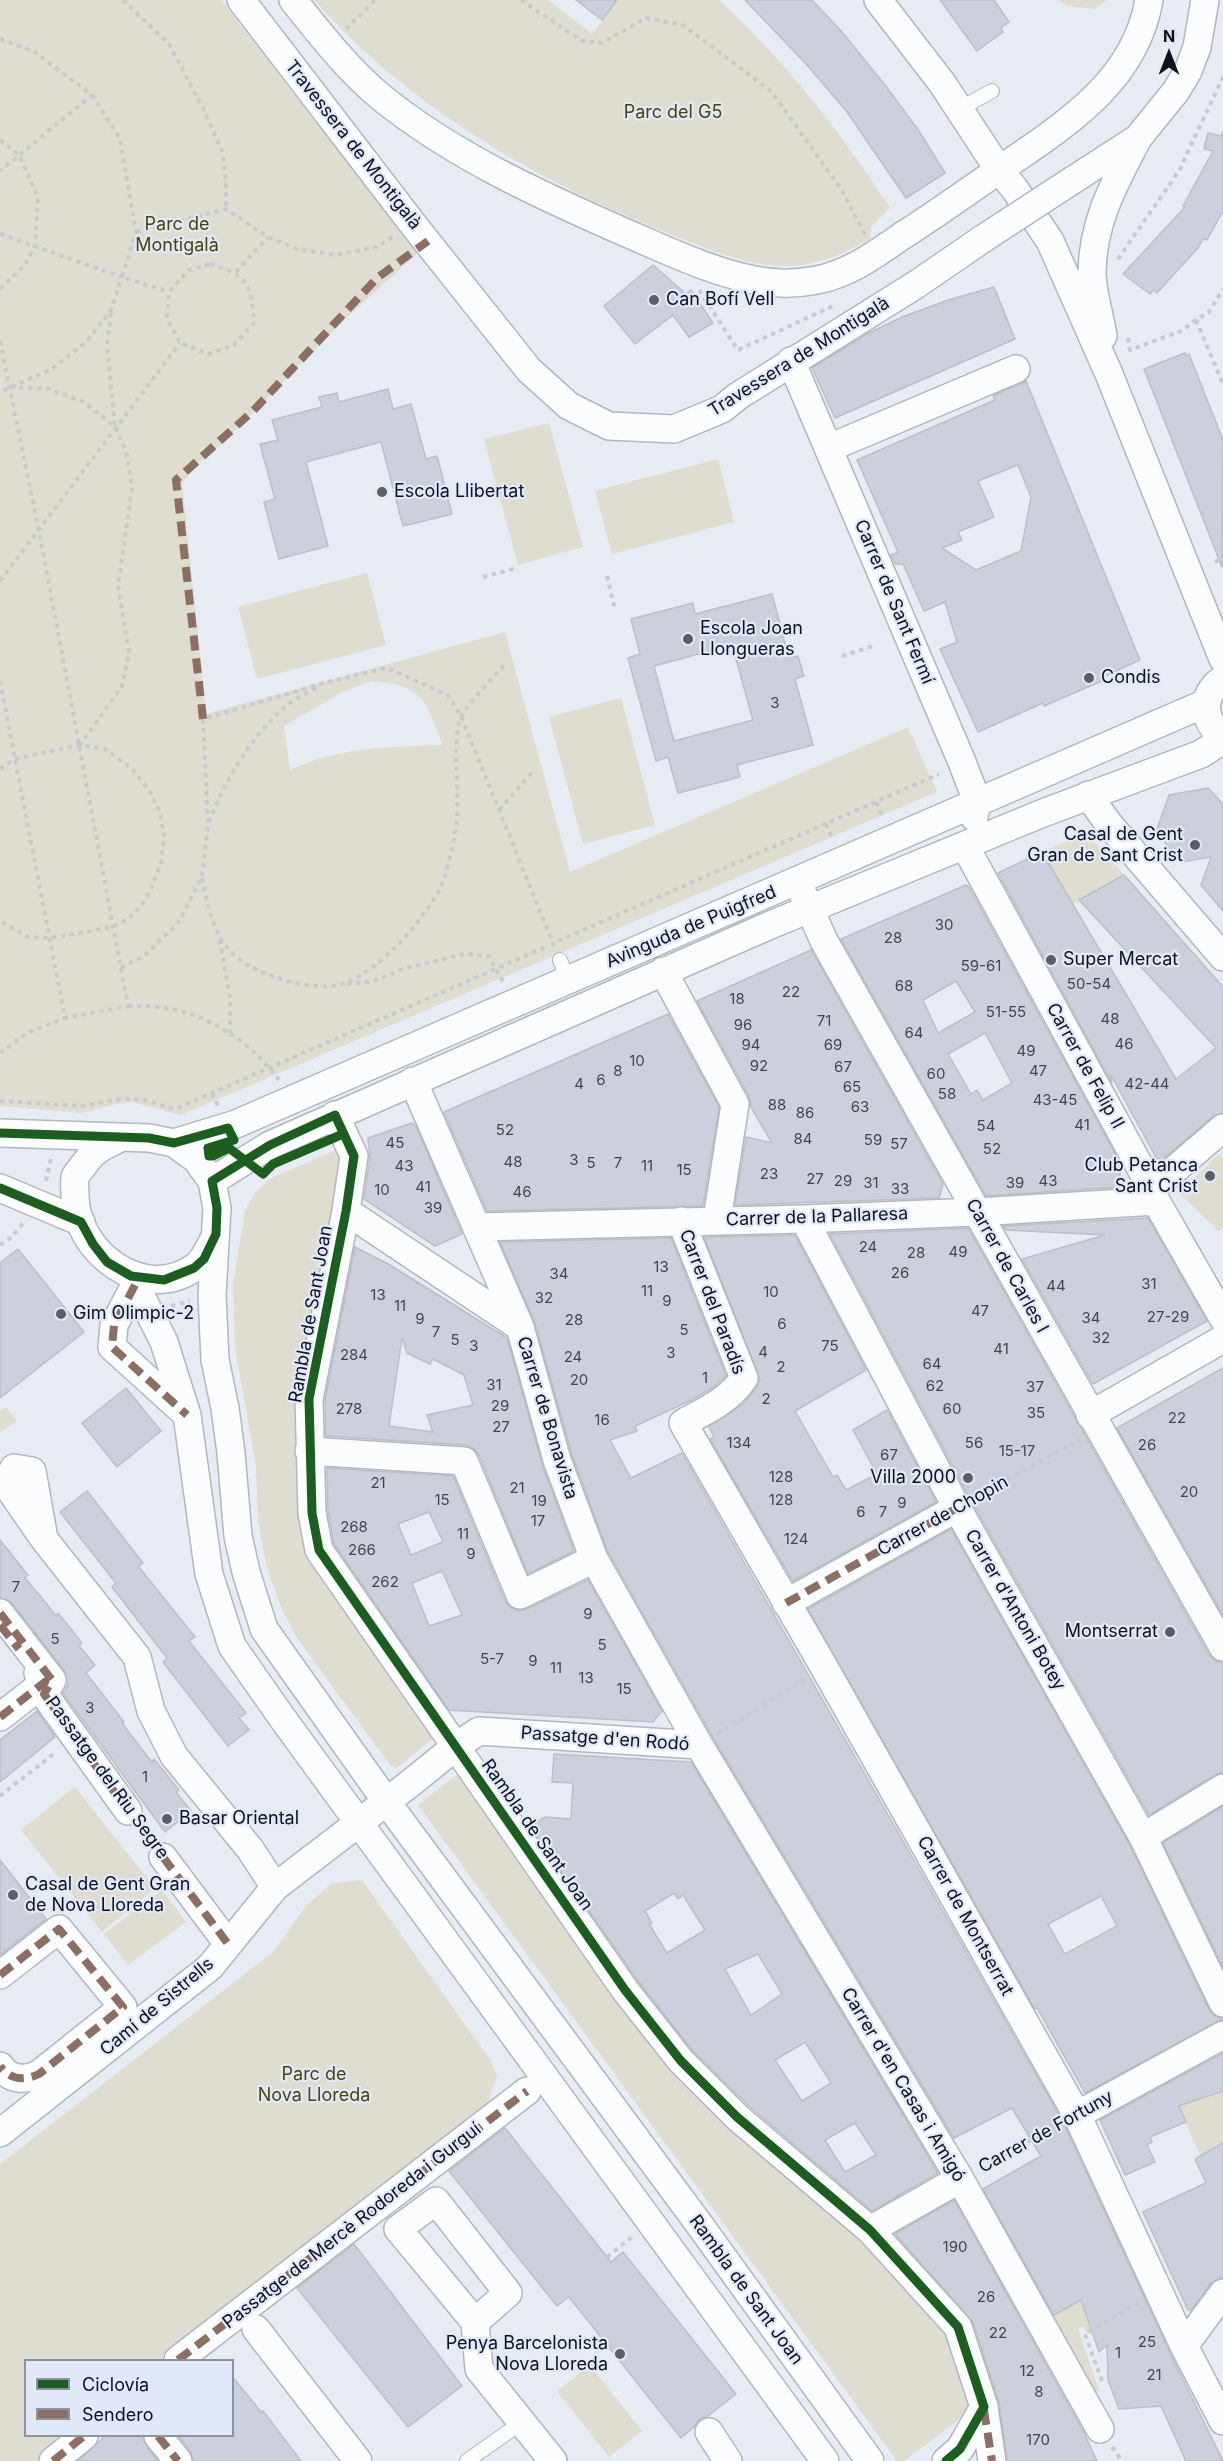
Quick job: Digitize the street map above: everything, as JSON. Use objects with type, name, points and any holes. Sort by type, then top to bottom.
[{"type":"street","name":"Travessera de Montigalà","points":[[241,0],[412,223],[529,370],[569,406],[609,426],[674,429],[722,409],[791,361],[917,284],[1138,138],[1176,91],[1188,71],[1197,47],[1205,0]]},
{"type":"street","points":[[293,0],[330,46],[382,98],[456,151],[588,216],[643,240],[706,265],[756,281],[776,283],[818,280],[855,266],[1036,146],[1098,97],[1110,83],[1130,54],[1141,29],[1149,0]]},
{"type":"street","points":[[878,0],[942,83],[999,170],[1050,241],[1109,374],[1223,659]]},
{"type":"street","points":[[1109,374],[1092,274],[1096,229],[1106,199],[1138,138]]},
{"type":"street","name":"Carrer de Sant Fermí","points":[[791,361],[977,801]]},
{"type":"street","points":[[829,448],[1016,369]]},
{"type":"street","points":[[1217,748],[1206,703],[1214,686],[1223,679]]},
{"type":"street","name":"Avinguda de Puigfred","points":[[174,1143],[236,1124],[564,970],[797,881],[1206,703]]},
{"type":"street","name":"Avinguda de Puigfred","points":[[212,1181],[270,1145],[663,971],[1088,795],[1217,748]]},
{"type":"street","points":[[1088,795],[1108,823],[1223,957]]},
{"type":"street","points":[[964,846],[977,801]]},
{"type":"street","name":"Carrer de Felip II","points":[[964,846],[1223,1318]]},
{"type":"street","name":"Carrer de Carles I","points":[[797,881],[824,941],[1223,1647]]},
{"type":"street","points":[[663,971],[735,1104],[717,1220]]},
{"type":"street","name":"Carrer de Bonavista","points":[[413,1082],[520,1327],[557,1460],[594,1559],[699,1745]]},
{"type":"street","name":"Rambla de Sant Joan","points":[[335,1115],[354,1156],[346,1211],[309,1399],[312,1513],[319,1550],[625,1990],[681,2061],[736,2117],[870,2230],[958,2327],[984,2407],[992,2461]]},
{"type":"street","points":[[1154,1195],[1223,1128]]},
{"type":"street","name":"Rambla de Sant Joan","points":[[0,1133],[118,1139],[149,1138],[174,1143],[196,1159],[212,1181],[217,1208],[212,1295],[215,1360],[225,1408],[238,1536],[246,1572],[264,1629],[386,1801],[699,2224],[870,2461]]},
{"type":"street","name":"Rambla de Sant Joan","points":[[118,1139],[94,1150],[75,1177],[75,1204],[81,1222],[107,1262],[133,1280],[164,1342],[187,1415],[209,1574],[232,1646],[825,2461]]},
{"type":"street","points":[[0,1188],[81,1222]]},
{"type":"street","name":"Carrer de la Pallaresa","points":[[478,1227],[977,1212],[1154,1195]]},
{"type":"street","points":[[346,1211],[520,1327]]},
{"type":"street","name":"Carrer d'Antoni Botey","points":[[804,1219],[957,1508],[1143,1837],[1223,2003]]},
{"type":"street","name":"Carrer del Paradís","points":[[681,1221],[744,1378],[736,1390],[722,1401],[683,1423]]},
{"type":"street","name":"Rambla de Sant Joan","points":[[133,1280],[164,1280],[194,1268],[204,1259],[216,1234]]},
{"type":"street","points":[[133,1280],[114,1325],[112,1347],[187,1415]]},
{"type":"street","points":[[1095,1422],[1223,1339]]},
{"type":"street","name":"Carrer de Montserrat","points":[[683,1423],[824,1667],[1077,2115],[1184,2346],[1223,2421]]},
{"type":"street","points":[[309,1451],[464,1461],[520,1595],[594,1559]]},
{"type":"street","name":"Carrer de Chopin","points":[[786,1604],[957,1508]]},
{"type":"street","points":[[44,1539],[137,1657],[151,1711],[174,1756],[250,1849],[275,1887]]},
{"type":"street","name":"Passatge del Riu Segre","points":[[0,1613],[52,1680],[44,1694],[128,1812]]},
{"type":"street","points":[[0,1625],[45,1682],[0,1717]]},
{"type":"street","name":"Passatge d'en Rodó","points":[[386,1801],[479,1731],[699,1745]]},
{"type":"street","name":"Carrer d'en Casas i Amigó","points":[[699,1745],[960,2179],[1096,2422]]},
{"type":"street","points":[[1143,1837],[1223,1788]]},
{"type":"street","name":"Camí de Sistrells","points":[[0,2133],[210,1967],[275,1887],[386,1801]]},
{"type":"street","name":"Passatge del Riu Segre","points":[[163,1857],[228,1944]]},
{"type":"street","points":[[0,1975],[59,1929],[123,2007],[39,2074],[28,2079],[16,2078],[0,2066]]},
{"type":"street","name":"Carrer de Fortuny","points":[[1077,2115],[1223,2035]]},
{"type":"street","name":"Passatge de Mercè Rodoreda i Gurguí","points":[[181,2359],[527,2091]]},
{"type":"street","name":"Carrer de Fortuny","points":[[870,2230],[960,2179]]},
{"type":"street","points":[[1184,2346],[1223,2293]]},
{"type":"street","points":[[475,2322],[479,2369],[553,2461]]},
{"type":"street","points":[[256,2330],[358,2461]]},
{"type":"street","points":[[946,2461],[960,2449],[984,2407]]},
{"type":"street","points":[[709,2432],[728,2461]]},
{"type":"street","points":[[53,2461],[83,2437]]},
{"type":"street","points":[[159,2437],[178,2461]]},
{"type":"lane","points":[[959,109],[992,91]]},
{"type":"lane","points":[[468,2461],[522,2422]]},
{"type":"path","points":[[123,0],[169,44],[204,110],[222,151],[226,182],[226,209]]},
{"type":"path","points":[[330,46],[375,0]]},
{"type":"path","points":[[521,0],[582,41],[602,43],[646,18],[683,25],[771,91],[843,192],[867,238]]},
{"type":"path","points":[[0,39],[33,51],[92,95],[120,140],[136,232],[111,310],[107,345],[116,428],[128,455],[132,488],[118,586],[129,653],[122,686],[80,746]]},
{"type":"path","points":[[1117,265],[1127,244],[1179,171],[1223,76]]},
{"type":"path","points":[[0,171],[92,95]]},
{"type":"path","points":[[0,140],[19,155],[38,197],[35,246],[25,265],[0,289]]},
{"type":"path","points":[[136,232],[226,209],[268,237],[297,249],[336,255],[377,247],[412,223]]},
{"type":"path","points":[[0,234],[169,292]]},
{"type":"path","points":[[236,272],[268,237]]},
{"type":"path","points":[[210,264],[236,272],[252,293],[254,323],[234,345],[208,354],[180,344],[167,318],[169,292],[189,270],[210,264]]},
{"type":"path","points":[[695,284],[738,350],[838,303]]},
{"type":"path","points":[[1126,328],[1130,350],[1181,331],[1209,312],[1223,289]]},
{"type":"path","points":[[0,392],[52,369],[86,342],[111,310]]},
{"type":"path","points":[[1196,320],[1223,384]]},
{"type":"path","points":[[0,341],[39,531],[128,1006]]},
{"type":"path","points":[[0,581],[180,344]]},
{"type":"path","points":[[10,387],[49,389],[84,402],[116,428]]},
{"type":"path","points":[[1215,562],[1223,559]]},
{"type":"path","points":[[483,577],[517,568]]},
{"type":"path","points":[[607,576],[615,610]]},
{"type":"path","points":[[842,656],[873,646]]},
{"type":"path","points":[[343,984],[378,963],[404,939],[440,887],[456,828],[458,769],[455,748],[461,716],[506,663]]},
{"type":"path","points":[[230,1034],[230,998],[220,940],[209,913],[202,877],[208,823],[203,719],[324,683],[387,668],[448,695],[461,716],[564,970]]},
{"type":"path","points":[[0,681],[65,1018]]},
{"type":"path","points":[[208,823],[222,789],[253,742],[287,706],[324,683]]},
{"type":"path","points":[[0,769],[15,759],[80,746],[105,749],[132,769],[149,789],[160,812],[164,836],[161,862],[152,887],[142,905],[128,919],[112,927],[51,938],[28,937],[0,921]]},
{"type":"path","points":[[499,810],[534,770]]},
{"type":"path","points":[[0,1101],[83,1106],[120,1099],[141,1099],[176,1109],[939,774]]},
{"type":"path","points":[[876,802],[884,820]]},
{"type":"path","points":[[826,824],[834,842]]},
{"type":"path","points":[[121,968],[144,956],[179,922],[202,877]]},
{"type":"path","points":[[220,940],[248,965],[274,978],[306,985],[371,982],[406,968],[465,954],[489,956],[504,985]]},
{"type":"path","points":[[0,1053],[27,1034],[65,1018],[128,1006],[154,1004],[193,1013],[230,1034],[260,1057],[280,1082]]},
{"type":"path","points":[[212,1093],[219,1109]]},
{"type":"path","points":[[45,1182],[54,1148]]},
{"type":"path","points":[[0,1245],[12,1237],[24,1222]]},
{"type":"path","points":[[169,1306],[200,1298]]},
{"type":"path","points":[[0,1796],[74,1738]]},
{"type":"path","points":[[607,2257],[633,2237]]},
{"type":"path","points":[[1096,2422],[1102,2378],[1085,2334],[1158,2291]]},
{"type":"green space","name":"Parc de Montigalà","points":[[0,0],[221,0],[319,127],[421,250],[344,320],[227,439],[198,464],[182,483],[206,714],[505,632],[570,872],[908,727],[937,792],[181,1115],[132,1102],[82,1113],[0,1106]],"holes":[[[371,681],[402,686],[420,698],[432,717],[443,745],[384,748],[345,753],[308,762],[290,770],[284,726],[343,692]]]},
{"type":"green space","name":"Parc del G5","points":[[314,0],[548,0],[592,34],[618,0],[719,0],[790,73],[852,152],[890,208],[871,227],[870,239],[821,261],[789,266],[773,265],[741,260],[709,249],[567,188],[475,136],[390,74]]},
{"type":"green space","points":[[1058,0],[1107,0],[1095,9],[1067,6]]},
{"type":"green space","points":[[549,423],[583,547],[518,565],[484,439]]},
{"type":"green space","points":[[718,459],[734,522],[612,554],[595,491]]},
{"type":"green space","points":[[367,573],[386,645],[257,679],[238,607]]},
{"type":"green space","points":[[621,698],[655,825],[583,844],[549,717]]},
{"type":"green space","points":[[1086,833],[1124,875],[1073,904],[1042,852]]},
{"type":"green space","points":[[336,1150],[344,1180],[301,1523],[437,1735],[395,1768],[390,1765],[297,1638],[281,1607],[267,1568],[258,1521],[256,1466],[235,1348],[233,1284],[245,1211],[255,1193],[269,1179]]},
{"type":"green space","name":"Club Petanca Sant Crist","points":[[1219,1154],[1223,1158],[1223,1227],[1219,1231],[1179,1193]]},
{"type":"green space","points":[[6,1407],[17,1421],[0,1433],[0,1411]]},
{"type":"green space","points":[[463,1770],[619,1995],[857,2230],[951,2334],[973,2409],[904,2461],[897,2461],[418,1805]]},
{"type":"green space","points":[[75,1787],[155,1888],[102,1932],[21,1830]]},
{"type":"green space","name":"Parc de Nova Lloreda","points":[[362,1880],[491,2061],[497,2076],[482,2121],[172,2359],[24,2359],[24,2437],[66,2437],[36,2461],[0,2461],[0,2164],[273,1952],[306,1906],[332,1883]]},
{"type":"green space","points":[[162,1890],[186,1922],[128,1965],[104,1934]]},
{"type":"green space","points":[[1223,2091],[1223,2143],[1200,2156],[1179,2106]]},
{"type":"green space","points":[[1133,2271],[1146,2299],[1087,2333],[1083,2326],[1078,2329],[1099,2390],[1094,2393],[1052,2316]]},
{"type":"green space","points":[[590,2365],[642,2431],[609,2457],[557,2391]]},
{"type":"building","points":[[576,0],[617,0],[602,20]]},
{"type":"building","points":[[745,0],[812,0],[842,32],[885,85],[919,131],[945,173],[906,198],[847,112],[807,65]]},
{"type":"building","points":[[940,0],[994,0],[1009,22],[1001,28],[1003,32],[977,51]]},
{"type":"building","points":[[1223,132],[1223,211],[1207,240],[1203,239],[1198,248],[1157,293],[1153,290],[1150,294],[1123,274],[1185,207],[1183,206],[1213,151],[1204,149],[1208,133],[1221,136]]},
{"type":"building","name":"Can Bofí Vell","points":[[653,265],[686,294],[691,290],[713,323],[689,337],[673,315],[635,344],[604,306]]},
{"type":"building","points":[[994,287],[1015,339],[835,418],[812,368],[867,334],[902,317],[948,300]]},
{"type":"building","points":[[1185,353],[1186,356],[1189,354],[1223,440],[1222,567],[1144,369]]},
{"type":"building","points":[[1026,381],[1140,660],[1103,677],[1104,680],[1044,706],[1043,703],[978,732],[940,649],[957,642],[945,602],[924,611],[903,564],[895,564],[891,555],[898,552],[857,460],[995,400],[993,396]],"holes":[[[1018,465],[1031,497],[1021,551],[976,570],[942,548],[962,540],[958,532],[994,517],[978,481]]]},
{"type":"building","points":[[388,389],[393,409],[411,404],[426,459],[437,456],[452,514],[403,526],[381,442],[306,462],[328,546],[279,559],[264,502],[275,499],[260,444],[278,440],[272,420],[322,407],[319,397],[337,393],[339,402]]},
{"type":"building","points":[[772,594],[789,658],[798,656],[804,676],[795,679],[813,745],[737,765],[740,777],[678,793],[668,757],[656,761],[628,658],[640,654],[631,619],[693,603],[695,614]],"holes":[[[732,645],[753,720],[674,741],[654,666]]]},
{"type":"building","name":"Casal de Gent Gran de Sant Crist","points":[[1208,788],[1223,804],[1223,911],[1201,885],[1211,857],[1182,862],[1156,832],[1169,795]]},
{"type":"building","points":[[1042,852],[1176,1079],[1216,1048],[1079,900],[1124,875],[1223,987],[1223,1113],[1213,1116],[1159,1163],[1111,1075],[1112,1083],[998,873]]},
{"type":"building","points":[[966,885],[969,887],[1119,1161],[1121,1187],[986,1196],[841,939]],"holes":[[[956,981],[975,1012],[938,1033],[923,1000]],[[985,1033],[1012,1083],[983,1100],[977,1090],[971,1094],[948,1054]]]},
{"type":"building","points":[[811,950],[943,1184],[939,1198],[735,1205],[746,1137],[772,1143],[697,1001]]},
{"type":"building","points":[[668,1014],[719,1107],[703,1206],[487,1211],[444,1112]]},
{"type":"building","points":[[412,1123],[416,1126],[462,1234],[435,1246],[364,1199],[370,1158],[368,1138]]},
{"type":"building","points":[[1148,1218],[1207,1321],[1093,1384],[1022,1259],[1105,1235],[1006,1230],[1003,1226]]},
{"type":"building","points":[[968,1228],[1209,1655],[1223,1663],[1223,1772],[1149,1815],[971,1500],[830,1234]]},
{"type":"building","points":[[795,1235],[866,1370],[795,1411],[833,1477],[837,1475],[846,1490],[877,1474],[853,1430],[887,1410],[936,1502],[793,1581],[710,1439],[714,1437],[709,1427],[743,1404],[757,1387],[760,1379],[704,1237]]},
{"type":"building","points":[[671,1238],[726,1376],[715,1386],[692,1400],[635,1426],[637,1431],[610,1440],[631,1478],[682,1453],[1063,2122],[1170,2353],[1223,2461],[1186,2461],[1161,2406],[1119,2409],[1108,2380],[1107,2345],[1099,2352],[1081,2300],[1054,2315],[983,2189],[1041,2156],[1012,2108],[954,2138],[715,1741],[608,1552],[572,1455],[535,1323],[500,1242]]},
{"type":"building","points":[[355,1247],[390,1265],[507,1338],[542,1464],[574,1551],[528,1574],[479,1455],[473,1448],[465,1445],[326,1436],[325,1400]],"holes":[[[402,1338],[407,1353],[430,1364],[433,1359],[464,1375],[473,1405],[427,1415],[433,1432],[389,1426]]]},
{"type":"building","points":[[18,1249],[84,1332],[0,1398],[0,1263]]},
{"type":"building","points":[[1223,1368],[1223,1615],[1117,1428]]},
{"type":"building","points":[[126,1388],[161,1431],[117,1467],[82,1423]]},
{"type":"building","points":[[327,1468],[453,1476],[505,1601],[511,1608],[519,1611],[527,1609],[588,1580],[662,1711],[653,1722],[449,1710],[334,1544],[328,1511]],"holes":[[[429,1512],[443,1542],[411,1555],[398,1524]],[[442,1571],[462,1615],[429,1626],[412,1583]]]},
{"type":"building","points":[[87,1491],[143,1563],[138,1566],[195,1637],[189,1641],[246,1713],[239,1718],[249,1730],[228,1746],[163,1662],[167,1658],[112,1587],[116,1583],[60,1512]]},
{"type":"building","points":[[951,1529],[1129,1844],[1209,2010],[1215,2016],[1223,2019],[1085,2093],[808,1609]],"holes":[[[1101,1896],[1117,1926],[1065,1954],[1048,1924]]]},
{"type":"building","points":[[0,1540],[28,1575],[25,1578],[82,1643],[79,1646],[95,1665],[86,1673],[152,1762],[154,1759],[179,1790],[176,1792],[191,1811],[165,1832],[63,1693],[68,1685],[64,1670],[12,1603],[0,1598]]},
{"type":"building","points":[[37,1711],[55,1737],[0,1782],[0,1740]]},
{"type":"building","points":[[554,1754],[691,1762],[938,2173],[872,2211],[748,2105],[693,2051],[638,1981],[530,1826],[545,1817],[571,1819],[573,1783],[552,1782]],"holes":[[[674,1893],[678,1899],[683,1895],[705,1930],[667,1953],[649,1924],[652,1923],[645,1911]],[[758,1954],[782,1994],[751,2015],[725,1969]],[[805,2042],[831,2083],[802,2101],[775,2060]],[[855,2123],[876,2155],[845,2172],[825,2140]]]},
{"type":"building","points":[[1223,1806],[1223,1967],[1163,1843]]},
{"type":"building","name":"Casal de Gent Gran de Nova Lloreda","points":[[0,1860],[46,1919],[0,1955]]},
{"type":"building","points":[[1223,2053],[1223,2091],[1179,2106],[1186,2122],[1150,2137],[1152,2142],[1147,2145],[1155,2162],[1125,2175],[1100,2120]]},
{"type":"building","points":[[505,2128],[611,2262],[623,2252],[736,2394],[708,2416],[700,2419],[681,2438],[569,2297],[557,2306],[449,2171]]},
{"type":"building","points":[[1223,2143],[1223,2278],[1211,2283],[1191,2310],[1188,2310],[1143,2212],[1206,2183],[1195,2159]]},
{"type":"building","points":[[954,2200],[1084,2433],[1097,2461],[1007,2461],[999,2402],[973,2322],[895,2234]]},
{"type":"building","points":[[354,2244],[462,2386],[408,2427],[297,2288]]},
{"type":"building","points":[[234,2378],[261,2412],[263,2411],[301,2461],[193,2461],[190,2451],[179,2437],[234,2437]]},
{"type":"building","points":[[104,2437],[143,2437],[146,2446],[158,2461],[78,2461]]},
{"type":"marked path","points":[[203,719],[176,480],[253,411],[377,278],[428,241]]},
{"type":"marked path","points":[[135,1285],[114,1325],[112,1347],[187,1415]]},
{"type":"marked path","points":[[786,1603],[957,1508]]},
{"type":"marked path","points":[[0,1613],[52,1680],[44,1694],[128,1811]]},
{"type":"marked path","points":[[0,1625],[19,1649]]},
{"type":"marked path","points":[[0,1717],[45,1682],[41,1677]]},
{"type":"marked path","points":[[163,1857],[228,1944]]},
{"type":"marked path","points":[[0,1975],[59,1929],[123,2007],[39,2074],[28,2078],[13,2077],[0,2066]]},
{"type":"marked path","points":[[179,2359],[527,2091]]},
{"type":"marked path","points":[[984,2410],[992,2461]]},
{"type":"marked path","points":[[53,2461],[83,2437]]},
{"type":"marked path","points":[[159,2437],[178,2461]]},
{"type":"cycle path","points":[[0,1188],[81,1222],[93,1244],[107,1262],[131,1276],[164,1280],[194,1268],[204,1259],[216,1234],[217,1208],[212,1181],[270,1145],[335,1115],[354,1156],[346,1211],[309,1399],[312,1513],[319,1550],[625,1990],[681,2061],[737,2117],[870,2230],[958,2327],[984,2407],[960,2449],[946,2461]]},
{"type":"cycle path","points":[[0,1133],[149,1138],[174,1143],[228,1128],[234,1140],[208,1148],[209,1156],[229,1148],[263,1174],[273,1164],[343,1134]]},
{"type":"place","name":"Can Bofí Vell","points":[[654,300]]},
{"type":"place","name":"Escola Llibertat","points":[[382,492]]},
{"type":"place","name":"Escola Joan Llongueras","points":[[688,639]]},
{"type":"place","name":"Condis","points":[[1089,678]]},
{"type":"place","name":"Casal de Gent Gran de Sant Crist","points":[[1195,845]]},
{"type":"place","name":"Super Mercat","points":[[1051,960]]},
{"type":"place","name":"Club Petanca Sant Crist","points":[[1210,1176]]},
{"type":"place","name":"Gim Olimpic-2","points":[[61,1314]]},
{"type":"place","name":"Villa 2000","points":[[968,1478]]},
{"type":"place","name":"Montserrat","points":[[1170,1632]]},
{"type":"place","name":"Basar Oriental","points":[[167,1819]]},
{"type":"place","name":"Casal de Gent Gran de Nova Lloreda","points":[[13,1895]]},
{"type":"place","name":"Penya Barcelonista Nova Lloreda","points":[[620,2354]]}]
